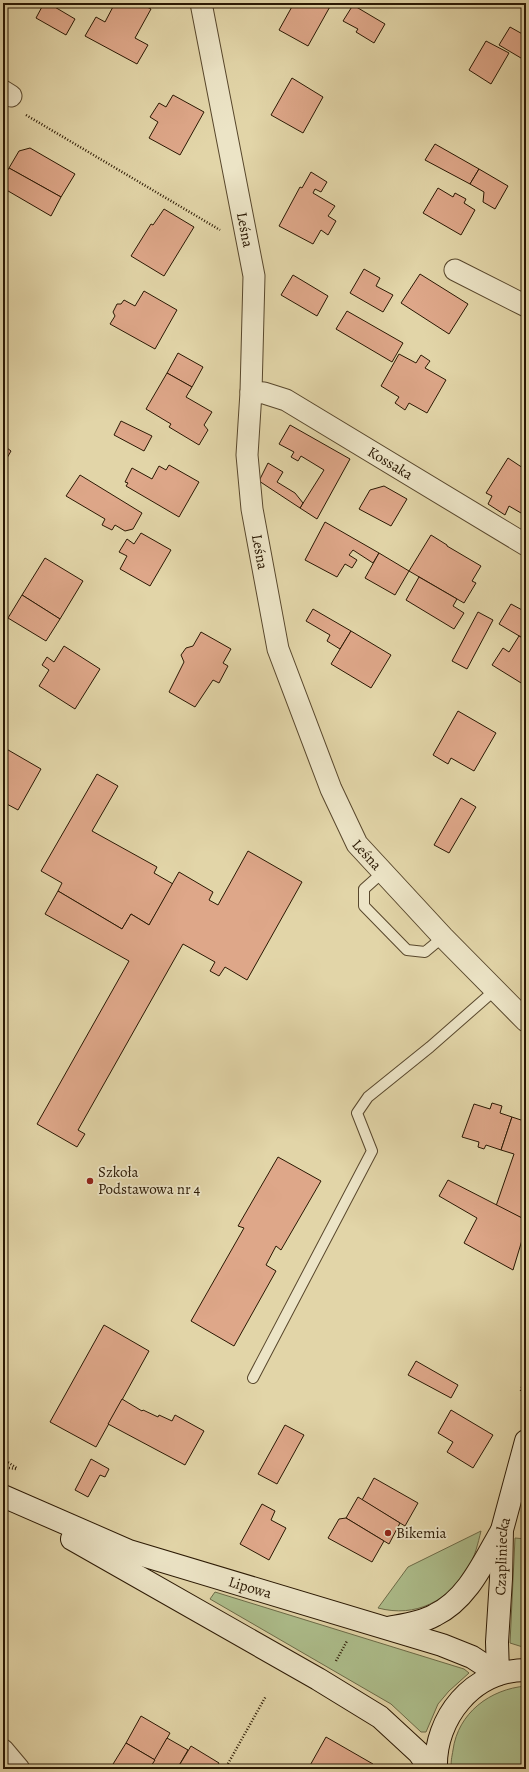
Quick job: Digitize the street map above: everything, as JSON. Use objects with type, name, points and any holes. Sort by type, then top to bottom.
[{"type":"street","name":"Leśna","points":[[201,3],[254,276],[251,392],[247,455],[252,509],[278,649],[304,720],[357,844],[443,937],[526,1021]]},
{"type":"street","points":[[455,270],[526,306]]},
{"type":"street","name":"Kossaka","points":[[251,392],[264,393],[286,400],[526,545]]},
{"type":"street","name":"Czapliniecka","points":[[498,1674],[497,1642],[502,1579],[502,1530],[526,1441]]},
{"type":"street","name":"Lipowa","points":[[3,1496],[129,1551],[448,1647],[472,1657],[498,1674]]},
{"type":"street","points":[[3,1499],[318,1679],[380,1717],[409,1742],[430,1769]]},
{"type":"street","points":[[384,1628],[416,1623],[436,1615],[457,1600],[478,1571],[502,1530]]},
{"type":"street","points":[[436,1769],[436,1754],[442,1728],[456,1705],[475,1686],[498,1674],[526,1670]]},
{"type":"street","points":[[3,1750],[19,1769]]},
{"type":"lane","points":[[383,872],[364,889],[364,906],[407,950],[425,952],[443,937]]},
{"type":"lane","points":[[253,1378],[372,1151],[357,1113],[368,1097],[430,1048],[495,990]]},
{"type":"path","points":[[7,94],[8,104],[248,246]]},
{"type":"path","points":[[521,1391],[526,1370]]},
{"type":"path","points":[[3,1459],[18,1469],[3,1467]]},
{"type":"path","points":[[334,1664],[348,1640]]},
{"type":"path","points":[[225,1769],[266,1696]]},
{"type":"green space","points":[[481,1531],[474,1555],[468,1568],[451,1590],[441,1598],[430,1604],[405,1611],[392,1611],[378,1608],[408,1567]]},
{"type":"green space","points":[[515,1538],[526,1539],[526,1648],[510,1643]]},
{"type":"green space","points":[[215,1592],[464,1669],[469,1673],[449,1691],[438,1704],[426,1732],[421,1732],[391,1704],[210,1599]]},
{"type":"green space","points":[[526,1686],[526,1769],[452,1769],[451,1760],[456,1737],[461,1725],[469,1714],[478,1705],[500,1692]]},
{"type":"building","points":[[44,3],[48,3],[75,19],[66,35],[36,18]]},
{"type":"building","points":[[115,3],[139,3],[151,9],[135,38],[148,45],[137,64],[85,36],[96,17],[105,22]]},
{"type":"building","points":[[294,3],[332,3],[308,46],[279,30]]},
{"type":"building","points":[[353,5],[385,24],[374,43],[356,32],[358,29],[343,21]]},
{"type":"building","points":[[510,27],[526,36],[526,61],[499,45]]},
{"type":"building","points":[[486,41],[509,53],[491,84],[469,70]]},
{"type":"building","points":[[292,78],[323,97],[303,133],[271,115]]},
{"type":"building","points":[[173,95],[204,112],[180,155],[149,138],[158,122],[150,117],[159,103],[166,107]]},
{"type":"building","points":[[435,144],[479,169],[470,184],[425,160]]},
{"type":"building","points":[[30,148],[75,174],[61,197],[9,168],[19,151]]},
{"type":"building","points":[[9,168],[61,197],[51,216],[3,188],[3,178]]},
{"type":"building","points":[[479,169],[508,186],[495,209],[483,202],[484,192],[470,184]]},
{"type":"building","points":[[311,172],[327,182],[321,192],[315,189],[313,193],[335,206],[328,216],[336,221],[328,235],[321,230],[313,244],[279,226],[300,187],[302,188]]},
{"type":"building","points":[[438,188],[453,197],[455,193],[466,199],[464,203],[475,210],[461,235],[423,213]]},
{"type":"building","points":[[164,209],[194,227],[164,276],[131,256],[151,224],[153,225]]},
{"type":"building","points":[[364,269],[380,278],[376,286],[393,295],[383,312],[350,293]]},
{"type":"building","points":[[420,274],[468,304],[449,334],[401,303]]},
{"type":"building","points":[[293,275],[328,296],[317,316],[281,295]]},
{"type":"building","points":[[144,291],[177,310],[155,349],[110,324],[115,316],[113,312],[117,304],[121,304],[124,300],[135,306]]},
{"type":"building","points":[[347,311],[403,343],[392,362],[336,329]]},
{"type":"building","points":[[178,353],[203,367],[192,387],[167,373]]},
{"type":"building","points":[[399,354],[416,363],[421,355],[430,361],[425,368],[446,380],[427,413],[409,403],[405,410],[395,403],[399,397],[381,386]]},
{"type":"building","points":[[167,373],[192,387],[186,397],[212,412],[204,425],[208,430],[199,445],[169,427],[171,424],[146,409]]},
{"type":"building","points":[[121,421],[152,436],[144,451],[114,435]]},
{"type":"building","points":[[290,425],[350,459],[317,519],[300,508],[324,470],[301,456],[298,461],[291,457],[294,452],[279,444]]},
{"type":"building","points":[[3,445],[11,451],[3,465]]},
{"type":"building","points":[[508,458],[526,470],[526,505],[521,513],[509,506],[505,515],[488,504],[492,496],[486,493]]},
{"type":"building","points":[[268,463],[283,472],[277,482],[295,493],[303,503],[300,508],[259,481]]},
{"type":"building","points":[[169,465],[199,482],[179,517],[126,486],[128,483],[125,482],[132,468],[152,479],[159,466],[166,470]]},
{"type":"building","points":[[80,475],[142,513],[133,529],[125,531],[115,525],[112,530],[102,525],[105,519],[66,496]]},
{"type":"building","points":[[384,486],[407,499],[391,526],[359,509],[370,490]]},
{"type":"building","points":[[325,522],[379,553],[373,563],[353,550],[349,555],[357,560],[352,568],[345,564],[337,577],[305,560]]},
{"type":"building","points":[[141,533],[171,550],[150,586],[120,569],[127,556],[119,552],[127,539],[134,544]]},
{"type":"building","points":[[431,535],[481,566],[472,581],[476,583],[464,603],[409,571]]},
{"type":"building","points":[[379,553],[409,571],[395,595],[365,578]]},
{"type":"building","points":[[45,558],[83,581],[60,619],[22,595]]},
{"type":"building","points":[[419,577],[457,599],[453,606],[464,613],[454,629],[406,600]]},
{"type":"building","points":[[22,595],[60,619],[46,641],[8,618]]},
{"type":"building","points":[[511,604],[524,611],[522,614],[524,616],[526,612],[526,640],[499,624]]},
{"type":"building","points":[[313,609],[351,631],[340,649],[327,641],[330,635],[306,621]]},
{"type":"building","points":[[478,612],[493,620],[467,669],[452,661]]},
{"type":"building","points":[[351,631],[391,655],[371,688],[331,664]]},
{"type":"building","points":[[201,632],[231,649],[223,663],[228,666],[219,683],[213,680],[195,707],[169,692],[184,662],[181,655],[186,648],[193,646]]},
{"type":"building","points":[[519,636],[526,640],[526,686],[492,665],[503,648],[509,652]]},
{"type":"building","points":[[64,646],[100,669],[75,709],[39,686],[49,670],[42,665],[47,657],[54,662]]},
{"type":"building","points":[[458,711],[496,733],[474,771],[451,758],[448,764],[433,755]]},
{"type":"building","points":[[3,747],[41,769],[18,810],[3,802]]},
{"type":"building","points":[[97,774],[118,786],[92,831],[157,867],[154,873],[173,884],[149,925],[131,914],[122,929],[58,891],[62,883],[41,871]]},
{"type":"building","points":[[461,798],[476,807],[449,853],[434,845]]},
{"type":"building","points":[[248,851],[302,882],[247,980],[225,967],[219,976],[210,971],[215,962],[183,944],[78,1130],[85,1134],[77,1147],[37,1124],[129,961],[45,914],[58,891],[122,929],[131,914],[149,925],[179,872],[213,892],[209,900],[218,905]]},
{"type":"building","points":[[492,1103],[502,1106],[500,1113],[512,1117],[501,1150],[486,1145],[484,1149],[478,1147],[479,1142],[462,1137],[474,1104],[490,1109]]},
{"type":"building","points":[[526,1114],[526,1220],[496,1206],[514,1154],[501,1150],[512,1117],[524,1121]]},
{"type":"building","points":[[278,1157],[321,1181],[281,1250],[276,1246],[266,1265],[276,1271],[234,1346],[191,1321],[244,1228],[238,1226]]},
{"type":"building","points":[[448,1180],[526,1220],[526,1227],[513,1270],[464,1243],[477,1218],[439,1196]]},
{"type":"building","points":[[104,1325],[149,1351],[96,1447],[50,1422]]},
{"type":"building","points":[[416,1361],[458,1385],[451,1398],[408,1375]]},
{"type":"building","points":[[122,1399],[142,1411],[143,1410],[158,1417],[159,1415],[172,1421],[175,1415],[204,1431],[185,1465],[108,1424]]},
{"type":"building","points":[[451,1410],[493,1435],[473,1468],[447,1452],[453,1442],[438,1433]]},
{"type":"building","points":[[285,1425],[304,1435],[277,1484],[258,1474]]},
{"type":"building","points":[[91,1459],[109,1469],[105,1477],[100,1475],[88,1497],[75,1490]]},
{"type":"building","points":[[374,1478],[418,1503],[405,1526],[362,1500]]},
{"type":"building","points":[[358,1497],[400,1523],[389,1544],[346,1518]]},
{"type":"building","points":[[262,1504],[275,1511],[271,1520],[286,1528],[269,1560],[240,1544]]},
{"type":"building","points":[[346,1518],[384,1541],[372,1562],[328,1538],[339,1519]]},
{"type":"building","points":[[141,1716],[170,1733],[155,1760],[126,1743]]},
{"type":"building","points":[[326,1737],[373,1764],[371,1769],[308,1769]]},
{"type":"building","points":[[167,1738],[188,1750],[177,1769],[149,1769]]},
{"type":"building","points":[[126,1743],[155,1760],[149,1769],[110,1769]]},
{"type":"building","points":[[191,1746],[219,1763],[216,1769],[177,1769]]},
{"type":"place","name":"Szkoła Podstawowa nr 4","points":[[90,1181]]},
{"type":"place","name":"Bikemia","points":[[388,1533]]}]
